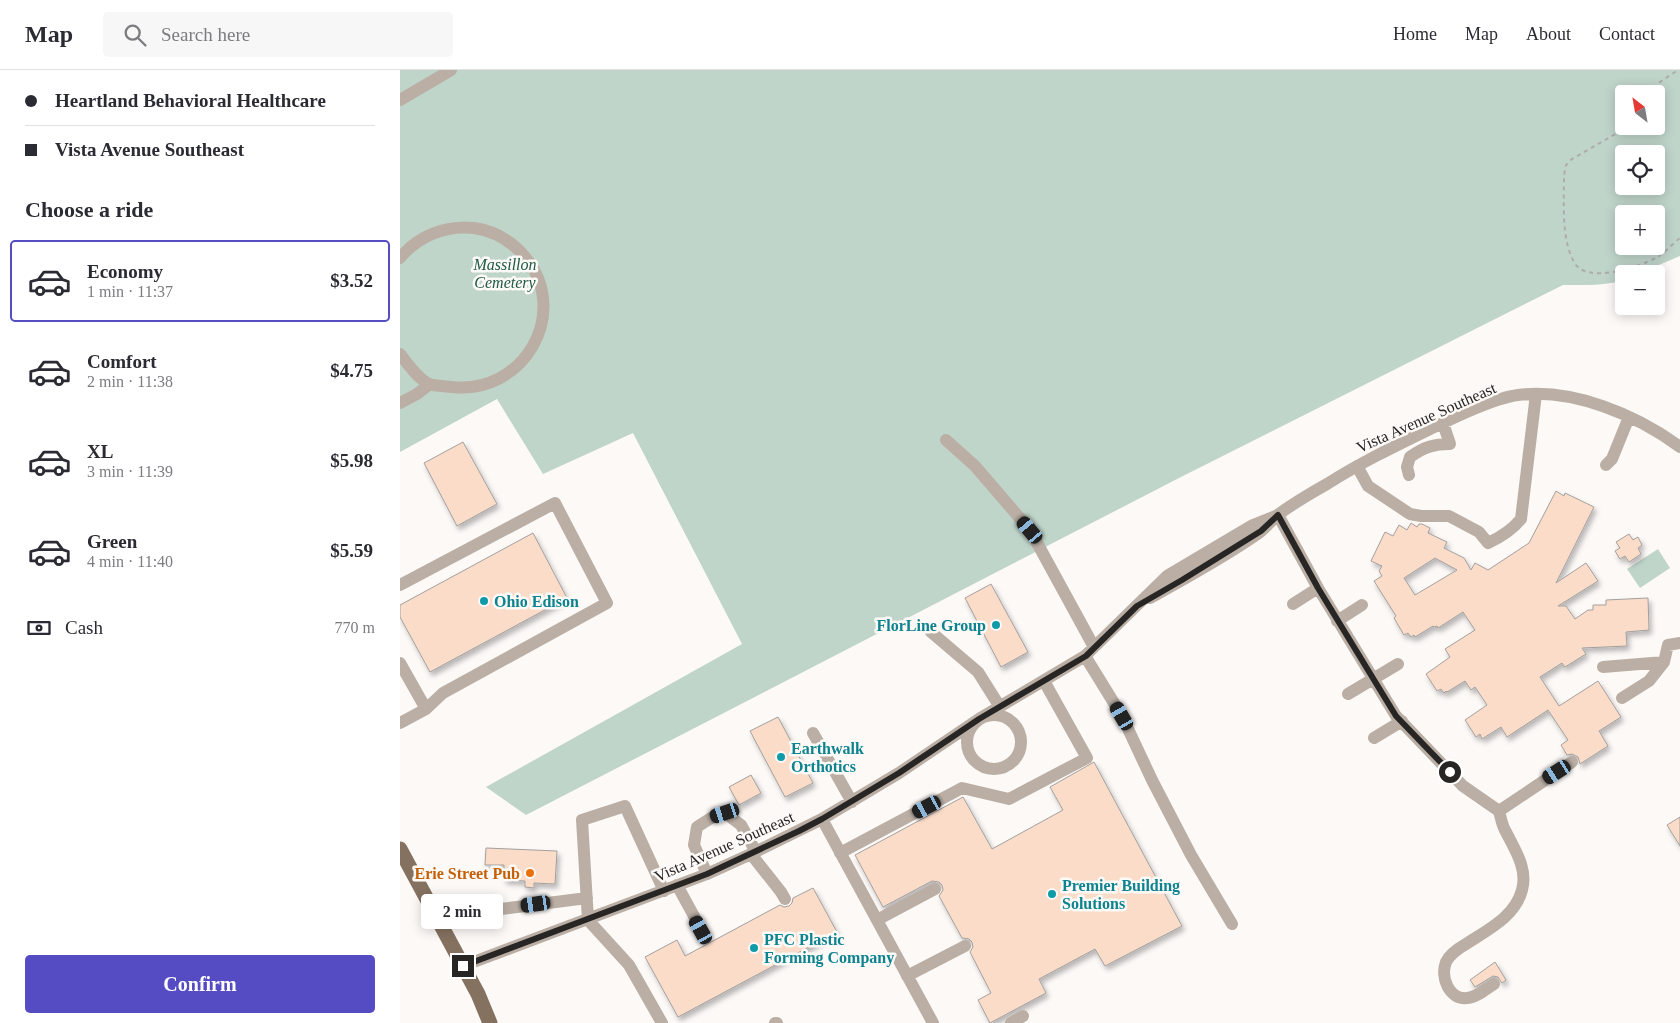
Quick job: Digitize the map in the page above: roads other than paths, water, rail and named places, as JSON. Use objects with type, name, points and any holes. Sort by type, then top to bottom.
[{"type":"main road","points":[[400,849],[463,966],[490,1023]]},
{"type":"street","points":[[400,100],[452,70]]},
{"type":"street","points":[[400,258],[421,238],[440,230],[462,227],[482,230],[502,237],[518,249],[532,266],[540,285],[544,306],[542,327],[533,346],[520,364],[504,376],[484,385],[464,388],[430,384],[411,368],[400,354]]},
{"type":"street","points":[[400,403],[430,384]]},
{"type":"street","points":[[1357,466],[1368,486],[1410,514],[1449,516],[1479,532],[1488,543],[1514,527],[1521,519],[1536,394]]},
{"type":"street","name":"Vista Avenue Southeast","points":[[463,966],[707,874],[822,819],[899,773],[979,719],[1044,682],[1090,651],[1137,606],[1261,531],[1278,515],[1357,466],[1443,423],[1504,398],[1517,395],[1560,396],[1592,403],[1629,417],[1666,436],[1680,447]]},
{"type":"street","points":[[1606,465],[1612,459],[1629,417]]},
{"type":"street","points":[[1409,475],[1407,467],[1410,456],[1428,446],[1450,444],[1443,423]]},
{"type":"street","points":[[946,440],[975,466],[1030,530],[1152,780],[1191,855],[1232,924]]},
{"type":"street","points":[[400,585],[555,503],[607,602],[443,693],[426,709],[400,723]]},
{"type":"street","points":[[1278,515],[1337,621],[1396,716],[1463,786],[1499,811],[1502,825],[1520,861],[1523,888],[1518,901],[1508,914],[1451,955],[1446,963],[1445,973],[1445,982],[1449,990],[1462,998],[1470,998],[1494,984]]},
{"type":"street","points":[[1293,604],[1318,588]]},
{"type":"street","points":[[1337,621],[1362,605]]},
{"type":"street","points":[[931,632],[978,672],[1000,707]]},
{"type":"street","points":[[1622,698],[1649,680],[1664,662],[1668,645],[1680,643]]},
{"type":"street","points":[[1602,667],[1664,662]]},
{"type":"street","points":[[400,663],[426,709]]},
{"type":"street","points":[[1348,694],[1398,664]]},
{"type":"street","points":[[840,853],[962,788],[1009,799],[1087,758],[1044,682]]},
{"type":"street","name":"Vista Avenue Southeast","points":[[997,715],[1014,723],[1019,730],[1022,739],[1021,748],[1011,764],[995,770],[978,764],[972,758],[968,750],[968,733],[979,719],[997,715]]},
{"type":"street","points":[[1374,738],[1402,721]]},
{"type":"street","points":[[812,733],[852,802]]},
{"type":"street","points":[[1499,811],[1572,762]]},
{"type":"street","points":[[662,1023],[629,965],[588,920],[582,820],[625,806],[664,890]]},
{"type":"street","points":[[707,874],[694,845],[697,827],[711,818],[725,813],[740,825],[753,853],[785,898]]},
{"type":"street","points":[[822,819],[932,1023]]},
{"type":"street","points":[[677,886],[701,930]]},
{"type":"street","points":[[876,920],[935,889]]},
{"type":"street","points":[[440,924],[501,909],[586,898]]},
{"type":"street","points":[[907,976],[965,946]]},
{"type":"street","points":[[1011,1023],[1023,1016]]},
{"type":"place","name":"Ohio Edison","points":[[484,601]]},
{"type":"place","name":"FlorLine Group","points":[[996,625]]},
{"type":"place","name":"Earthwalk Orthotics","points":[[781,757]]},
{"type":"place","name":"Erie Street Pub","points":[[530,873]]},
{"type":"place","name":"Premier Building Solutions","points":[[1052,894]]},
{"type":"place","name":"PFC Plastic Forming Company","points":[[754,948]]},
{"type":"park label","name":"Massillon Cemetery","points":[[505,273]]}]
